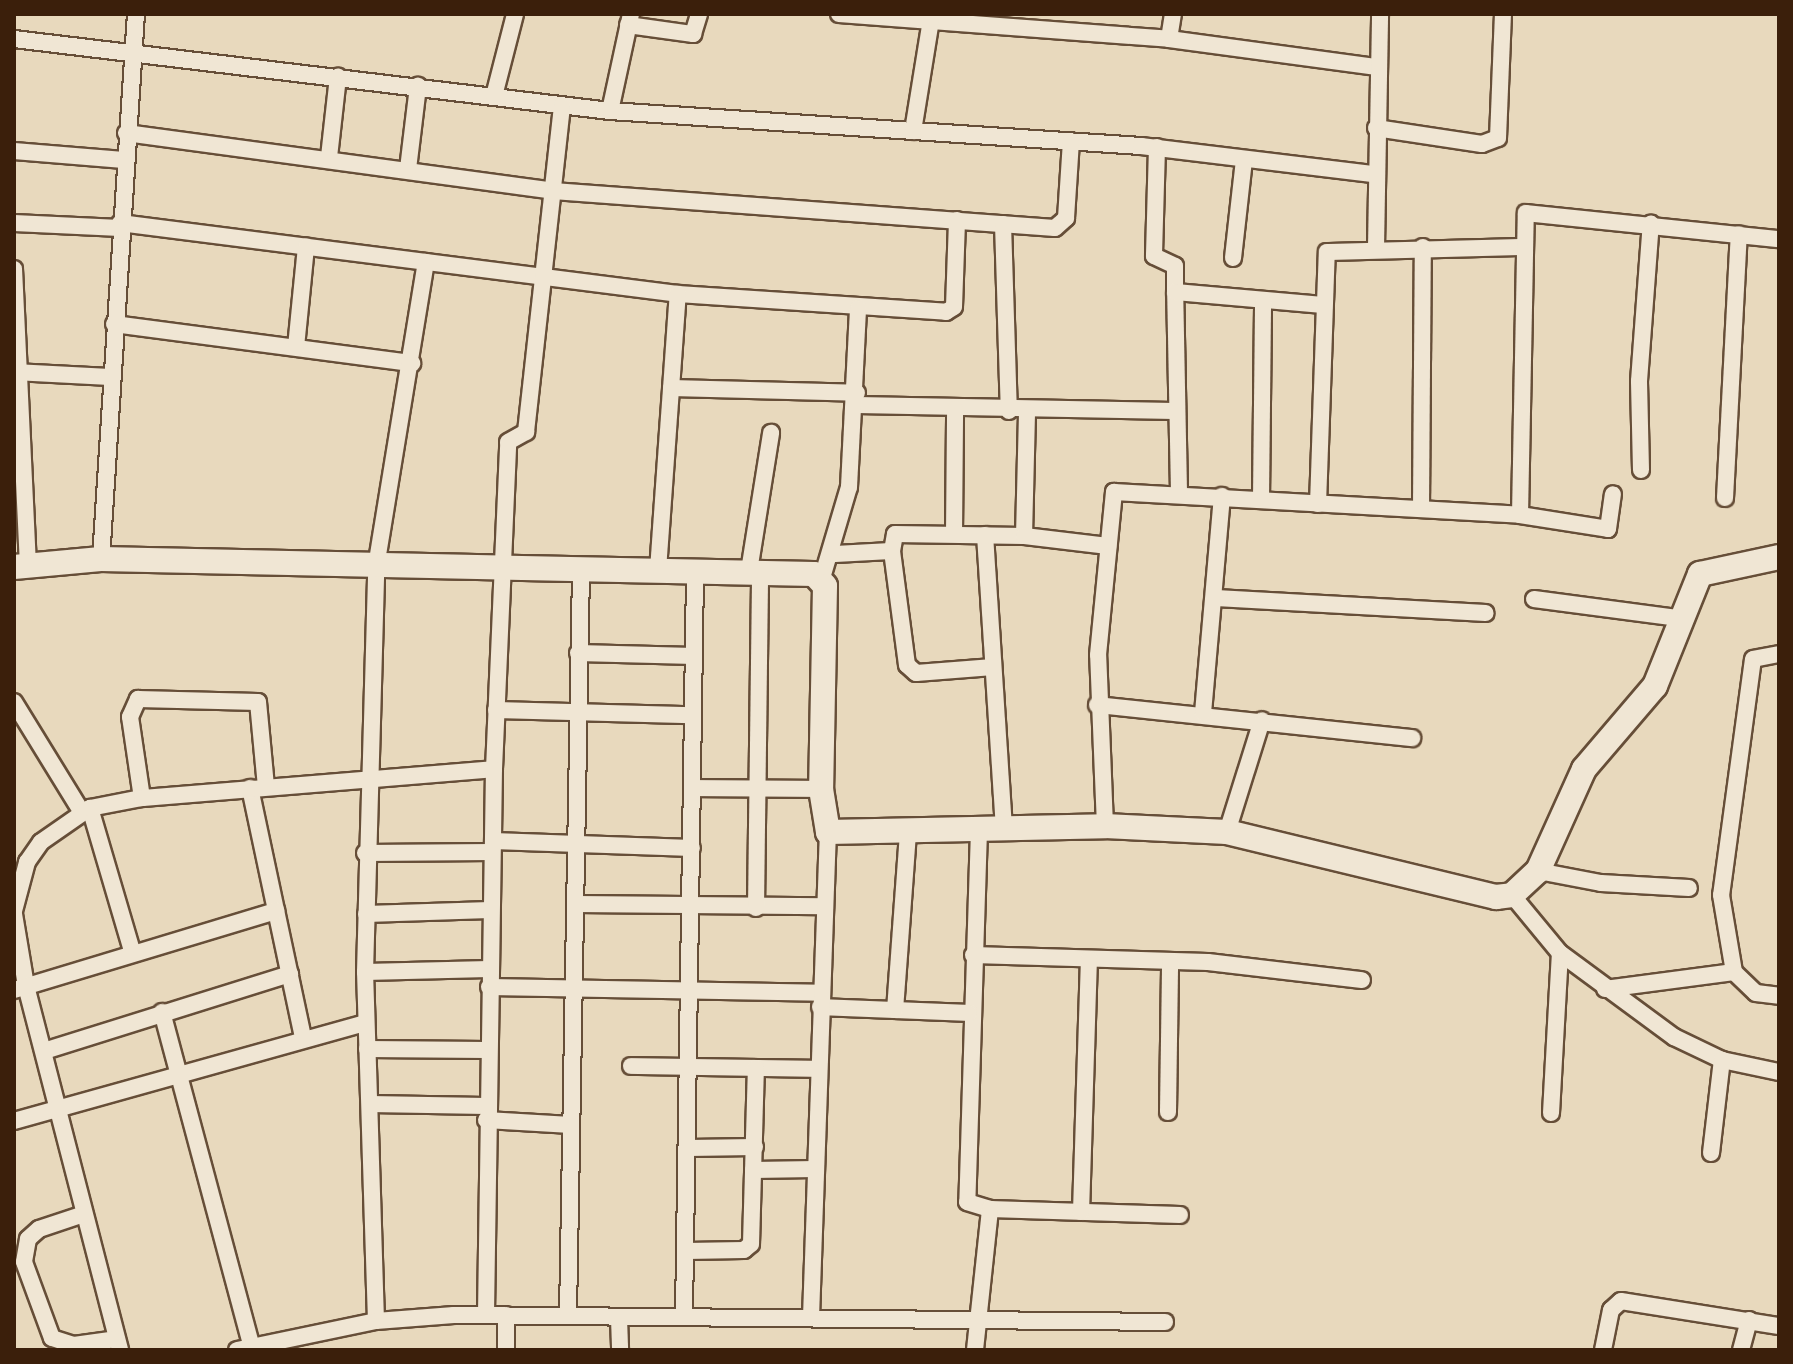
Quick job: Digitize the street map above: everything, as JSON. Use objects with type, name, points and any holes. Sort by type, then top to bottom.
[{"type":"street","points":[[101,559],[110,377],[136,14]]},
{"type":"street","points":[[494,96],[515,14]]},
{"type":"street","points":[[610,111],[629,19],[693,34],[699,14]]},
{"type":"street","points":[[839,14],[1060,21],[1377,67]]},
{"type":"street","points":[[1169,39],[1173,14]]},
{"type":"street","points":[[1376,248],[1374,174],[1380,14]]},
{"type":"street","points":[[1376,128],[1482,144],[1498,138],[1503,14]]},
{"type":"street","points":[[913,131],[931,18]]},
{"type":"street","points":[[14,39],[610,111],[1157,147],[1374,174]]},
{"type":"street","points":[[329,157],[338,77]]},
{"type":"street","points":[[408,169],[418,86]]},
{"type":"street","points":[[486,1314],[487,1050],[500,567],[508,442],[526,432],[546,275],[562,106]]},
{"type":"street","points":[[126,133],[329,157],[553,191],[1003,224],[1063,224],[1071,141]]},
{"type":"street","points":[[1157,147],[1154,256],[1175,266],[1175,411],[1179,492]]},
{"type":"street","points":[[14,151],[124,160]]},
{"type":"street","points":[[1233,258],[1244,160]]},
{"type":"street","points":[[1520,515],[1523,219],[1530,212],[1779,239]]},
{"type":"street","points":[[14,223],[120,226],[546,275],[678,294],[950,312],[957,220]]},
{"type":"street","points":[[1641,470],[1639,381],[1651,223]]},
{"type":"street","points":[[1003,224],[1009,411]]},
{"type":"street","points":[[1725,498],[1739,234]]},
{"type":"street","points":[[296,347],[306,246]]},
{"type":"street","points":[[1421,509],[1423,247]]},
{"type":"street","points":[[1318,504],[1327,252],[1376,248],[1522,247]]},
{"type":"street","points":[[376,1321],[366,1023],[365,853],[376,567],[412,363],[426,262]]},
{"type":"street","points":[[14,269],[21,565],[101,559],[376,567],[754,571],[822,578]]},
{"type":"street","points":[[1175,292],[1323,305]]},
{"type":"street","points":[[658,570],[678,294]]},
{"type":"street","points":[[1261,499],[1263,302]]},
{"type":"street","points":[[811,1317],[828,832],[821,789],[822,578],[834,554],[857,399],[858,308]]},
{"type":"street","points":[[114,324],[412,363]]},
{"type":"street","points":[[18,372],[110,377]]},
{"type":"street","points":[[671,388],[857,399],[955,409],[1175,411]]},
{"type":"street","points":[[954,534],[955,409]]},
{"type":"street","points":[[1024,536],[1027,412]]},
{"type":"street","points":[[756,908],[758,789],[754,571],[771,433]]},
{"type":"street","points":[[1105,826],[1097,705],[1114,492],[1179,492],[1318,504],[1520,515],[1608,529],[1613,494]]},
{"type":"street","points":[[1203,713],[1216,598],[1222,496]]},
{"type":"street","points":[[993,667],[911,671],[892,551],[901,532],[1024,536],[1108,546]]},
{"type":"street","points":[[985,535],[1004,830]]},
{"type":"street","points":[[834,554],[892,551]]},
{"type":"street","points":[[828,832],[908,834],[1105,826],[1227,832],[1496,897],[1512,895],[1538,871],[1584,769],[1655,686],[1679,618],[1700,574],[1779,557]]},
{"type":"street","points":[[568,1315],[581,570]]},
{"type":"street","points":[[684,1315],[695,570]]},
{"type":"street","points":[[1216,598],[1486,613]]},
{"type":"street","points":[[1534,599],[1679,618]]},
{"type":"street","points":[[578,653],[694,656]]},
{"type":"street","points":[[1779,654],[1753,659],[1738,789],[1727,827],[1721,895],[1734,972],[1756,993],[1779,996]]},
{"type":"street","points":[[142,798],[129,709],[138,699],[258,702],[258,788],[276,911],[303,1037]]},
{"type":"street","points":[[14,702],[86,810],[132,951]]},
{"type":"street","points":[[1097,705],[1203,713],[1412,738]]},
{"type":"street","points":[[496,710],[692,715]]},
{"type":"street","points":[[1227,832],[1262,720]]},
{"type":"street","points":[[84,1214],[39,1229],[28,1239],[24,1262],[52,1338],[74,1345],[118,1344],[44,1051],[20,988],[14,912],[27,862],[41,842],[86,810],[142,798],[494,769]]},
{"type":"street","points":[[693,788],[821,789]]},
{"type":"street","points":[[979,830],[969,1013],[964,1194],[973,1207],[990,1209],[1180,1215]]},
{"type":"street","points":[[895,1010],[908,834]]},
{"type":"street","points":[[365,853],[575,845],[692,848]]},
{"type":"street","points":[[1538,871],[1601,883],[1689,888]]},
{"type":"street","points":[[1512,895],[1560,953],[1674,1037],[1722,1060],[1779,1072]]},
{"type":"street","points":[[576,904],[756,908],[825,906]]},
{"type":"street","points":[[366,914],[490,910]]},
{"type":"street","points":[[20,988],[132,951],[276,911]]},
{"type":"street","points":[[1551,1113],[1560,953]]},
{"type":"street","points":[[973,955],[1170,961],[1362,980]]},
{"type":"street","points":[[1081,1212],[1089,959]]},
{"type":"street","points":[[1168,1112],[1170,961]]},
{"type":"street","points":[[365,972],[489,969]]},
{"type":"street","points":[[1605,989],[1734,972]]},
{"type":"street","points":[[44,1051],[290,974]]},
{"type":"street","points":[[489,987],[690,990],[821,1000],[895,1010],[969,1013]]},
{"type":"street","points":[[162,1012],[245,1348],[376,1321],[486,1314],[619,1318],[684,1315],[1165,1322]]},
{"type":"street","points":[[14,1121],[303,1037],[366,1023]]},
{"type":"street","points":[[367,1049],[487,1050]]},
{"type":"street","points":[[1711,1153],[1722,1060]]},
{"type":"street","points":[[631,1066],[818,1069]]},
{"type":"street","points":[[686,1251],[749,1248],[756,1068]]},
{"type":"street","points":[[370,1104],[486,1113],[571,1125]]},
{"type":"street","points":[[688,1148],[755,1147]]},
{"type":"street","points":[[753,1170],[815,1169]]},
{"type":"street","points":[[975,1350],[990,1209]]},
{"type":"street","points":[[1603,1350],[1611,1310],[1621,1301],[1779,1326]]},
{"type":"street","points":[[506,1315],[506,1350]]},
{"type":"street","points":[[619,1318],[620,1350]]},
{"type":"street","points":[[1741,1350],[1749,1320]]}]
